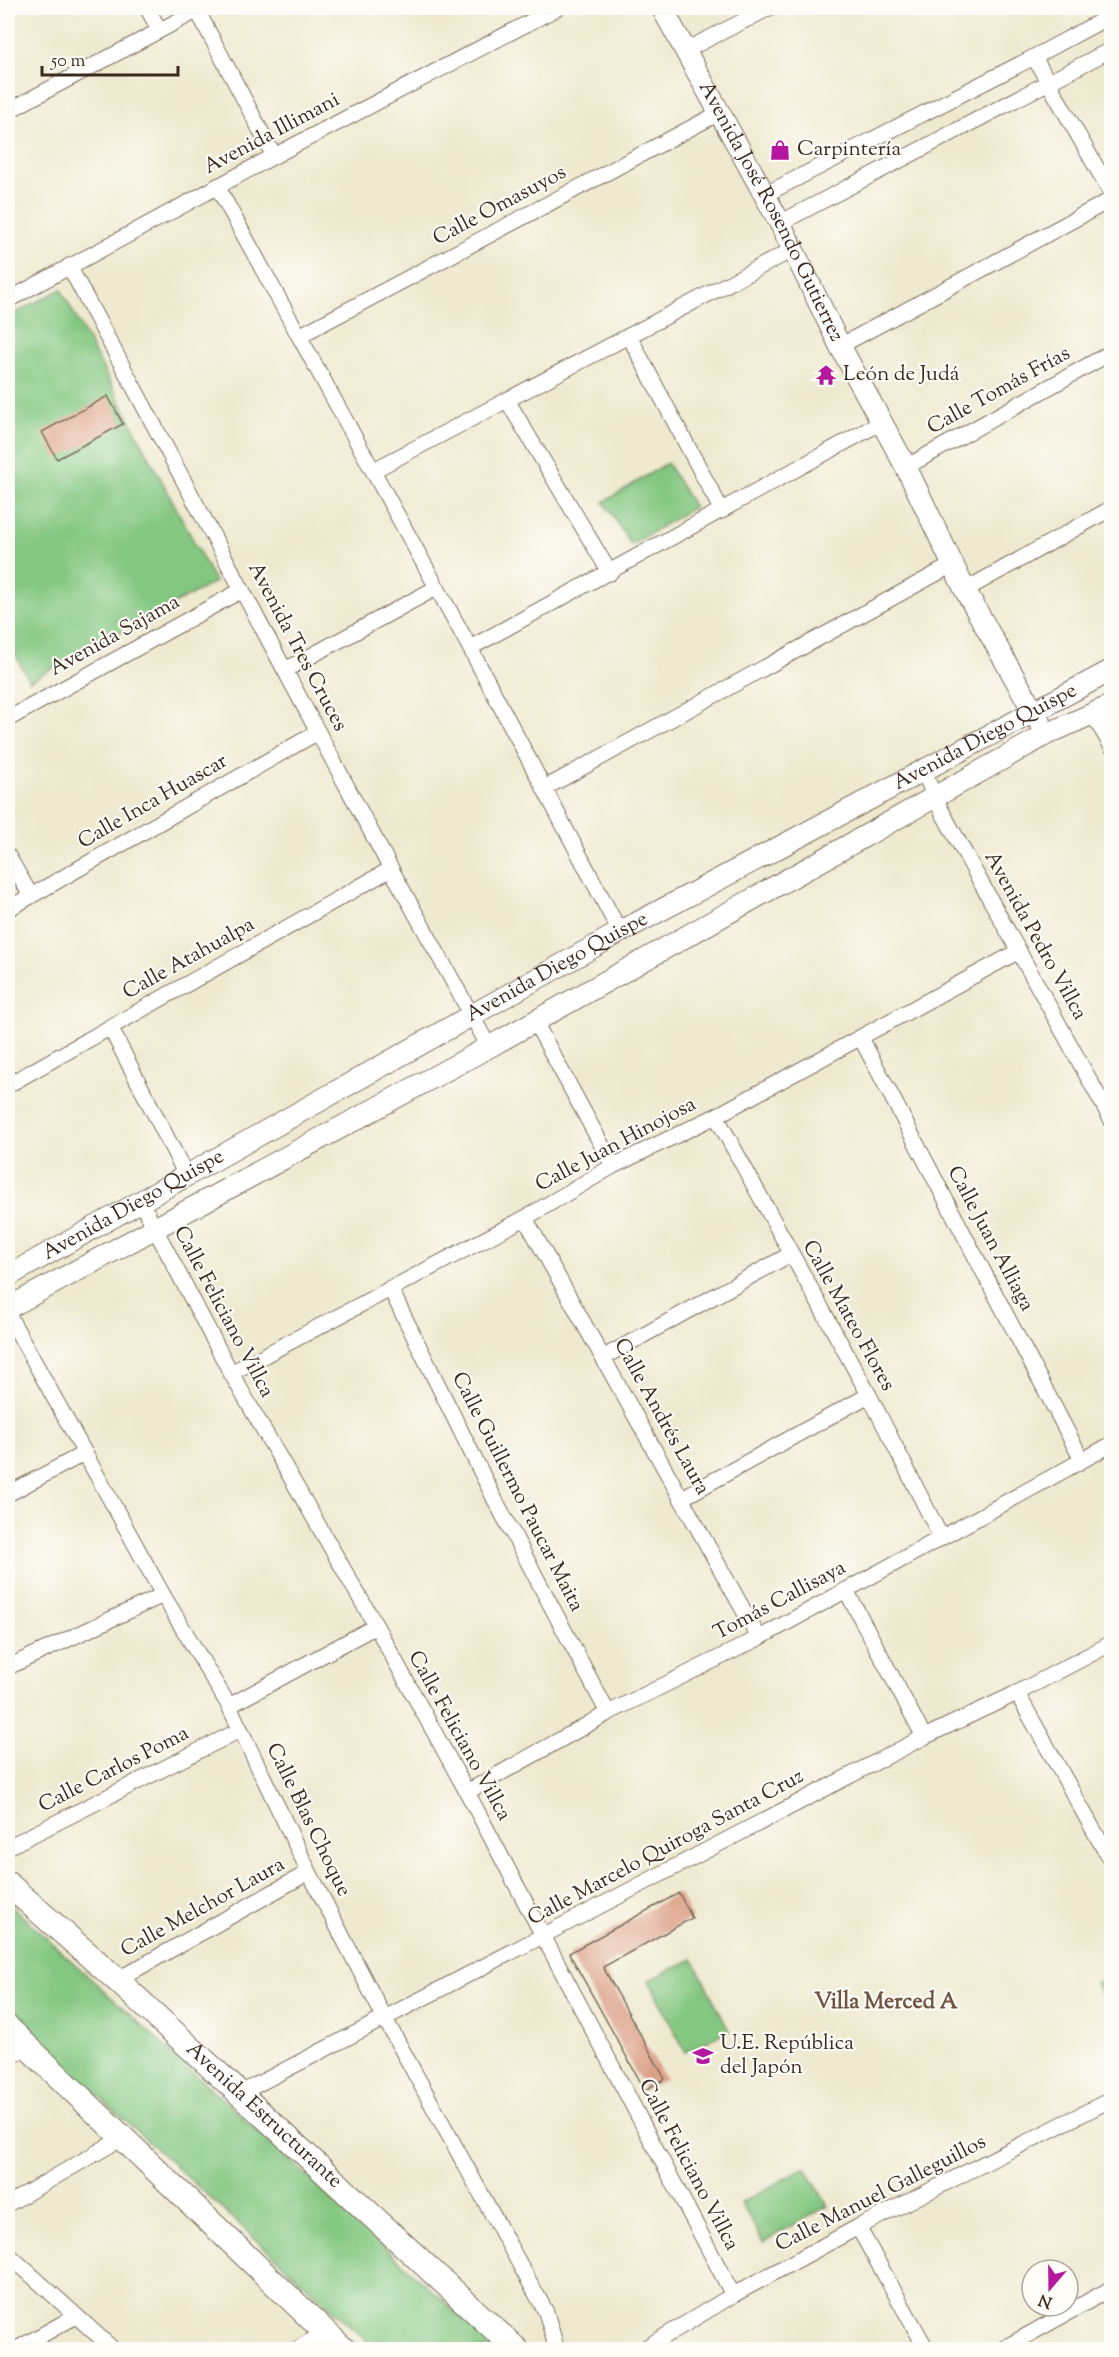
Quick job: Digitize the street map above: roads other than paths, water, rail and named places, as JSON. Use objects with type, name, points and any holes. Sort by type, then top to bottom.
[{"type":"main road","name":"Avenida Estructurante","points":[[8,1884],[241,2093],[517,2349]]},
{"type":"main road","points":[[8,2028],[344,2349]]},
{"type":"street","points":[[147,8],[159,29]]},
{"type":"street","name":"Avenida Illimani","points":[[8,300],[217,186],[557,8]]},
{"type":"street","name":"Avenida José Rosendo Gutierrez","points":[[662,8],[780,223],[840,346],[906,467],[965,590],[1047,734]]},
{"type":"street","points":[[687,50],[769,8]]},
{"type":"street","points":[[8,111],[199,9],[274,156]]},
{"type":"street","points":[[764,195],[1112,15]]},
{"type":"street","points":[[780,223],[1112,49]]},
{"type":"street","points":[[840,346],[1112,197],[1034,57]]},
{"type":"street","name":"Calle Omasuyos","points":[[298,336],[721,112]]},
{"type":"street","points":[[217,186],[374,470],[620,932]]},
{"type":"street","points":[[374,470],[792,250]]},
{"type":"street","name":"Avenida Tres Cruces","points":[[69,266],[391,869],[489,1047]]},
{"type":"street","points":[[629,336],[722,511]]},
{"type":"street","name":"Calle Tomás Frías","points":[[906,467],[1112,352]]},
{"type":"street","points":[[507,400],[610,573]]},
{"type":"street","points":[[470,648],[882,422]]},
{"type":"street","points":[[965,590],[1112,508]]},
{"type":"street","points":[[545,788],[952,565]]},
{"type":"street","points":[[285,670],[436,588]]},
{"type":"street","name":"Avenida Sajama","points":[[8,719],[242,590]]},
{"type":"street","name":"Avenida Diego Quispe","points":[[8,1276],[620,932],[1112,670]]},
{"type":"street","points":[[1102,710],[1112,747]]},
{"type":"street","name":"Avenida Diego Quispe","points":[[8,1308],[489,1047],[935,799],[1047,734],[1102,710]]},
{"type":"street","name":"Calle Inca Huascar","points":[[8,909],[318,732]]},
{"type":"street","name":"Avenida Pedro Villca","points":[[924,771],[935,799],[1112,1121]]},
{"type":"street","points":[[8,856],[31,896]]},
{"type":"street","name":"Calle Atahualpa","points":[[8,1085],[391,869]]},
{"type":"street","name":"Calle Juan Hinojosa","points":[[231,1373],[525,1218],[613,1166],[716,1116],[1019,951]]},
{"type":"street","points":[[534,1020],[613,1166]]},
{"type":"street","points":[[110,1027],[186,1174]]},
{"type":"street","name":"Calle Juan Alliaga","points":[[861,1038],[1082,1460]]},
{"type":"street","name":"Calle Mateo Flores","points":[[716,1116],[869,1395],[941,1537]]},
{"type":"street","name":"Calle Feliciano Villca","points":[[141,1202],[231,1373],[376,1626],[467,1792],[733,2295]]},
{"type":"street","name":"Calle Andrés Laura","points":[[525,1218],[759,1638]]},
{"type":"street","points":[[604,1357],[791,1254]]},
{"type":"street","name":"Calle Guillermo Paucar Maita","points":[[390,1288],[494,1498],[608,1713]]},
{"type":"street","name":"Calle Blas Choque","points":[[8,1314],[163,1595],[230,1706],[309,1872],[385,2019],[546,2312],[557,2349]]},
{"type":"street","points":[[682,1498],[869,1395]]},
{"type":"street","name":"Tomás Callisaya","points":[[467,1792],[608,1713],[759,1638],[1112,1444]]},
{"type":"street","points":[[8,1494],[84,1453]]},
{"type":"street","points":[[846,1590],[924,1737]]},
{"type":"street","points":[[8,1667],[163,1595]]},
{"type":"street","points":[[230,1706],[376,1626]]},
{"type":"street","name":"Calle Marcelo Quiroga Santa Cruz","points":[[241,2093],[924,1737],[1017,1693],[1112,1643]]},
{"type":"street","points":[[1017,1693],[1112,1863]]},
{"type":"street","name":"Calle Carlos Poma","points":[[8,1847],[240,1730]]},
{"type":"street","name":"Calle Melchor Laura","points":[[117,1980],[309,1872]]},
{"type":"street","points":[[8,2058],[29,2047]]},
{"type":"street","name":"Calle Manuel Galleguillos","points":[[642,2349],[733,2295],[858,2227],[1112,2099]]},
{"type":"street","points":[[8,2204],[124,2137]]},
{"type":"street","points":[[858,2227],[927,2349]]},
{"type":"street","points":[[8,2254],[114,2349]]},
{"type":"street","points":[[1001,2349],[1112,2288]]},
{"type":"street","points":[[15,2349],[76,2316]]},
{"type":"street","points":[[296,2349],[326,2332]]},
{"type":"place","name":"Carpintería","points":[[780,150]]},
{"type":"place","name":"León de Judá","points":[[826,375]]},
{"type":"place","name":"U.E. República del Japón","points":[[703,2056]]},
{"type":"district","name":"Villa Merced A","points":[[886,2003]]}]
